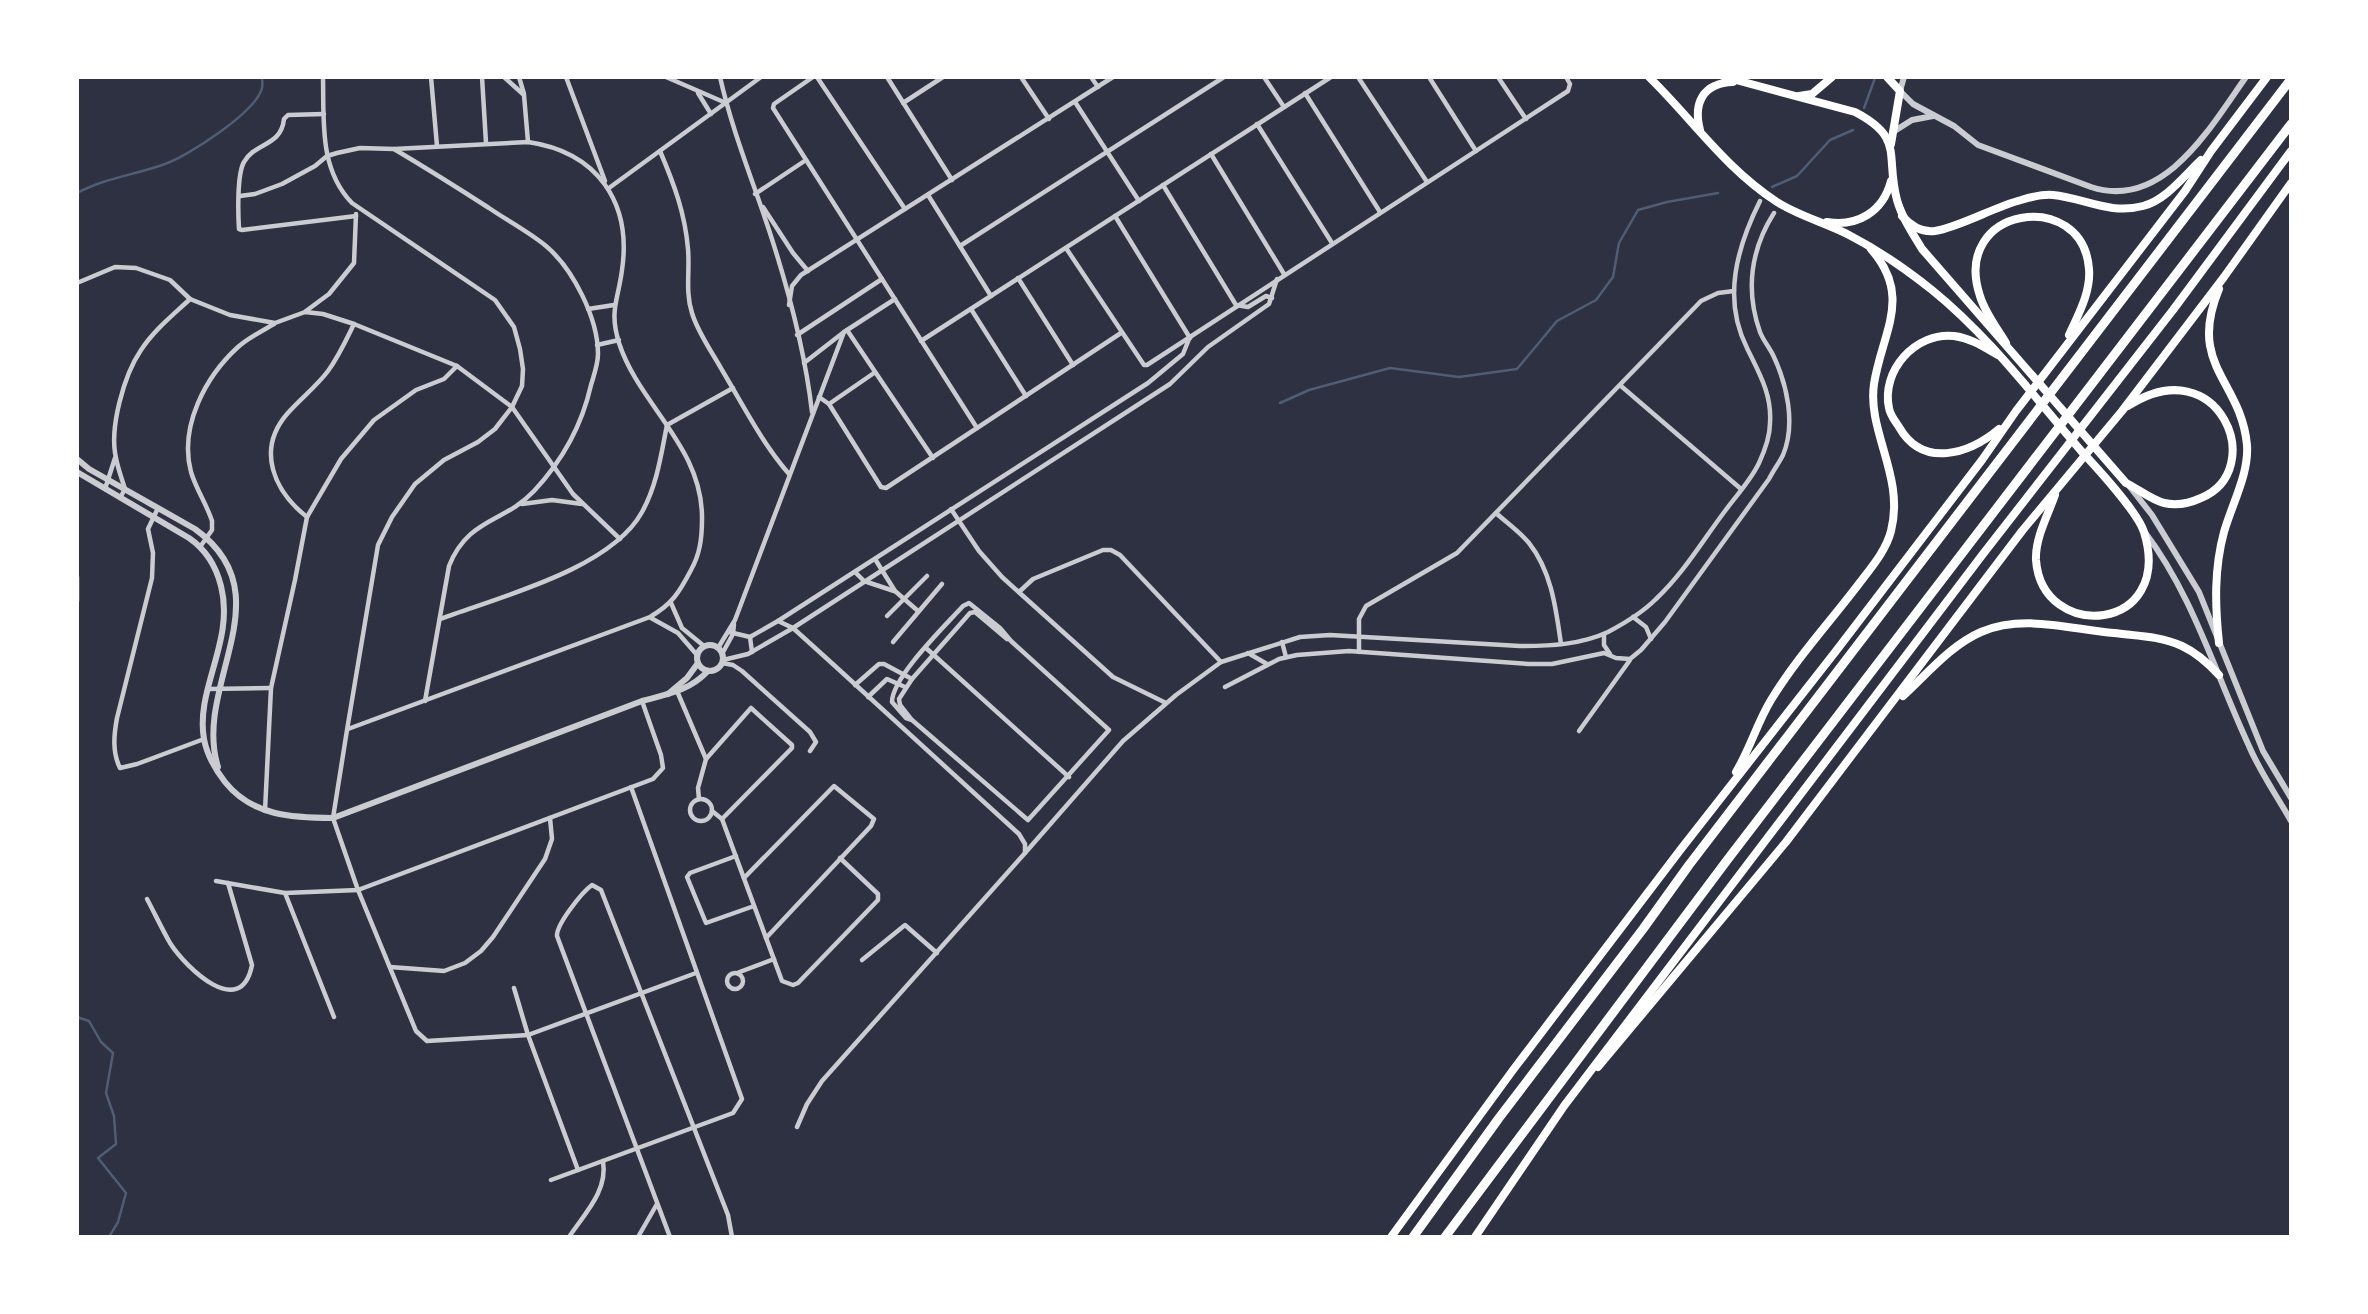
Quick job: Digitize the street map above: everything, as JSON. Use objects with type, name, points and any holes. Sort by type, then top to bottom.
[{"type":"highway","points":[[1413,1237],[1689,865],[2291,79]]},
{"type":"highway","points":[[1448,1237],[1475,1197],[1728,859],[2291,124]]},
{"type":"main road","points":[[1649,77],[1741,176],[1780,204],[1851,236],[1901,267],[1935,292],[1998,355],[2108,481],[2143,529],[2150,567],[2145,585],[2132,603],[2107,615],[2090,616],[2073,612],[2053,598],[2044,586],[2036,557],[2039,538],[2058,488]]},
{"type":"main road","points":[[1725,77],[1855,112],[1873,121],[1891,144]]},
{"type":"main road","points":[[1797,96],[1812,94],[1832,77]]},
{"type":"main road","points":[[1887,77],[1900,91],[1891,144],[1892,177],[1902,216],[1922,249],[2126,483],[2164,503],[2188,504],[2210,495],[2226,477],[2232,456],[2232,432],[2221,412],[2202,396],[2180,389],[2156,391],[2122,411]]},
{"type":"main road","points":[[1391,1237],[1513,1070],[1681,849],[1982,460],[2015,411],[2185,191],[2211,150],[2267,77]]},
{"type":"main road","points":[[1700,131],[1698,111],[1705,93],[1722,82],[1740,82]]},
{"type":"main road","points":[[1902,216],[1911,226],[1934,232],[2004,205],[2037,196],[2052,195],[2101,208],[2144,206],[2170,190],[2211,150]]},
{"type":"main road","points":[[1475,1237],[1564,1106],[2291,151]]},
{"type":"main road","points":[[1814,219],[1839,224],[1867,216],[1885,197],[1892,177]]},
{"type":"main road","points":[[1564,1106],[1786,842],[2022,531],[2122,411],[2224,277],[2291,183]]},
{"type":"main road","points":[[2006,343],[1980,298],[1976,262],[1984,242],[2000,226],[2019,216],[2038,216],[2068,229],[2087,252],[2090,271],[2086,297],[2064,347]]},
{"type":"main road","points":[[1681,849],[1734,775],[1771,701],[1876,560],[1891,533],[1895,503],[1892,475],[1875,412],[1873,387],[1891,326],[1893,299],[1888,275],[1871,248]]},
{"type":"main road","points":[[2219,643],[2215,577],[2224,533],[2248,458],[2245,431],[2239,412],[2211,357],[2208,328],[2212,306],[2224,277]]},
{"type":"main road","points":[[1998,355],[1975,342],[1953,336],[1933,339],[1914,348],[1898,363],[1888,385],[1889,410],[1905,438],[1927,451],[1949,455],[1968,450],[2007,423]]},
{"type":"main road","points":[[1886,713],[1961,643],[1987,630],[2014,624],[2046,624],[2149,636],[2180,645],[2200,656],[2220,675]]},
{"type":"street","points":[[323,77],[323,137],[339,189],[359,208],[495,300],[513,327],[520,349],[522,386],[512,407],[495,429],[478,442],[443,460],[415,484],[392,517],[378,545],[333,818],[358,890],[416,1031],[427,1041],[528,1035],[696,973]]},
{"type":"street","points":[[431,77],[437,146]]},
{"type":"street","points":[[482,77],[486,143]]},
{"type":"street","points":[[504,77],[524,95]]},
{"type":"street","points":[[519,77],[524,95],[528,142]]},
{"type":"street","points":[[347,730],[650,617],[671,603],[696,560],[702,538],[702,503],[698,484],[667,425],[629,365],[619,340],[614,305],[622,272],[622,219],[566,77]]},
{"type":"street","points":[[666,77],[726,103]]},
{"type":"street","points":[[720,77],[755,194],[793,253],[808,271]]},
{"type":"street","points":[[608,186],[761,77]]},
{"type":"street","points":[[905,209],[815,77],[773,106],[977,428]]},
{"type":"street","points":[[887,77],[952,180]]},
{"type":"street","points":[[903,103],[943,77]]},
{"type":"street","points":[[1021,77],[1049,119]]},
{"type":"street","points":[[1091,77],[1098,87]]},
{"type":"street","points":[[789,305],[792,286],[808,271],[1113,77]]},
{"type":"street","points":[[960,246],[1224,77]]},
{"type":"street","points":[[1265,77],[1284,107]]},
{"type":"street","points":[[921,341],[1331,77]]},
{"type":"street","points":[[1359,77],[1427,182]]},
{"type":"street","points":[[1429,77],[1476,151]]},
{"type":"street","points":[[1498,77],[1526,119]]},
{"type":"street","points":[[1066,248],[1144,365],[1190,338],[1236,305],[1526,119],[1570,88],[1566,77]]},
{"type":"street","points":[[1904,77],[1900,91],[1913,104],[1954,126],[1978,145],[2100,190],[2142,187],[2170,172],[2189,153],[2246,77]]},
{"type":"street","points":[[698,92],[711,114]]},
{"type":"street","points":[[1305,93],[1380,212]]},
{"type":"street","points":[[1075,102],[1139,201]]},
{"type":"street","points":[[324,114],[296,114],[286,117],[279,135],[247,157],[242,164],[239,179],[239,229],[356,216]]},
{"type":"street","points":[[1892,134],[1906,122],[1933,116]]},
{"type":"street","points":[[1257,124],[1332,243]]},
{"type":"street","points":[[240,196],[255,194],[282,184],[315,166],[327,156],[360,148],[394,149],[486,143],[545,144],[589,165],[608,186]]},
{"type":"street","points":[[394,149],[546,246],[563,263],[588,309],[598,355],[589,395],[576,432],[553,468],[521,504]]},
{"type":"street","points":[[660,151],[680,200],[685,222],[691,313],[733,388],[777,460],[789,474]]},
{"type":"street","points":[[1211,154],[1284,274]]},
{"type":"street","points":[[755,194],[806,160]]},
{"type":"street","points":[[1163,185],[1236,305],[1248,307],[1265,296],[1272,298]]},
{"type":"street","points":[[928,195],[991,296]]},
{"type":"street","points":[[759,201],[797,335],[812,412]]},
{"type":"street","points":[[797,1127],[807,1104],[822,1081],[1123,741],[1166,703],[1221,662],[1282,642],[1320,635],[1520,646],[1585,641],[1632,617],[1656,599],[1678,575],[1758,466],[1768,441],[1770,404],[1764,382],[1739,327],[1734,291],[1738,251],[1760,201]]},
{"type":"street","points":[[201,547],[212,530],[212,522],[191,472],[188,443],[191,423],[214,373],[240,345],[275,323],[305,312],[329,294],[354,263],[356,216],[359,208]]},
{"type":"street","points":[[1578,732],[1630,659],[1651,639],[1769,479],[1784,454],[1787,395],[1772,354],[1761,335],[1751,295],[1756,248],[1774,213]]},
{"type":"street","points":[[1115,216],[1190,338]]},
{"type":"street","points":[[77,283],[115,267],[136,268],[170,280],[190,299],[230,315],[275,323]]},
{"type":"street","points":[[1018,278],[1073,365]]},
{"type":"street","points":[[797,335],[882,279]]},
{"type":"street","points":[[721,656],[752,652],[793,628],[1170,384],[1208,347],[1267,306],[1277,279]]},
{"type":"street","points":[[1359,652],[1359,620],[1366,606],[1457,553],[1701,301],[1718,292],[1734,291]]},
{"type":"street","points":[[105,489],[116,457],[117,414],[131,368],[141,349],[155,332],[190,299]]},
{"type":"street","points":[[804,363],[845,331],[895,299]]},
{"type":"street","points":[[588,309],[614,305]]},
{"type":"street","points":[[971,309],[1026,396]]},
{"type":"street","points":[[305,312],[323,314],[354,324],[457,366],[512,407],[553,468],[584,504],[620,539]]},
{"type":"street","points":[[307,517],[294,507],[273,474],[270,457],[272,441],[285,416],[327,372],[354,324]]},
{"type":"street","points":[[77,472],[201,547],[214,567],[224,599],[223,629],[204,714],[204,739],[210,759],[221,777],[231,790],[265,811],[289,816],[333,818],[642,701],[666,695],[694,684],[708,671],[715,670],[845,331]]},
{"type":"street","points":[[845,331],[933,458]]},
{"type":"street","points":[[819,397],[829,404],[884,488],[1121,333]]},
{"type":"street","points":[[731,633],[750,637],[855,572],[1148,383],[1183,355],[1190,338]]},
{"type":"street","points":[[597,345],[619,340]]},
{"type":"street","points":[[265,811],[271,688],[307,517],[341,458],[374,421],[416,390],[444,379],[457,366]]},
{"type":"street","points":[[829,404],[874,373]]},
{"type":"street","points":[[1621,386],[1741,489]]},
{"type":"street","points":[[440,619],[566,573],[608,550],[640,515],[651,495],[667,425],[733,388]]},
{"type":"street","points":[[116,457],[125,489],[121,498]]},
{"type":"street","points":[[77,459],[208,539],[225,561],[236,598],[235,629],[213,717],[215,755],[221,777]]},
{"type":"street","points":[[2126,483],[2152,515],[2199,592],[2263,751],[2291,798]]},
{"type":"street","points":[[425,701],[453,554],[480,525],[521,504],[552,500],[584,504]]},
{"type":"street","points":[[158,508],[148,529],[153,553],[152,578],[117,718],[114,738],[116,761],[120,768],[137,764],[204,739]]},
{"type":"street","points":[[951,509],[979,551],[1002,577],[1113,677],[1166,703]]},
{"type":"street","points":[[1496,513],[1529,543],[1541,563],[1550,582],[1561,644]]},
{"type":"street","points":[[2143,529],[2165,558],[2182,590],[2250,749],[2291,821]]},
{"type":"street","points":[[1019,592],[1033,579],[1103,550],[1111,550],[1119,555],[1221,662]]},
{"type":"street","points":[[875,559],[895,591],[918,611]]},
{"type":"street","points":[[855,572],[864,581],[895,591]]},
{"type":"street","points":[[887,616],[927,576]]},
{"type":"street","points":[[77,577],[77,601]]},
{"type":"street","points":[[893,642],[942,584]]},
{"type":"street","points":[[671,603],[682,628],[704,646],[712,645],[721,656],[742,671],[810,732],[816,742],[810,751]]},
{"type":"street","points":[[912,720],[906,718],[892,702],[892,695],[904,674],[963,606],[969,603],[1000,628],[1011,641]]},
{"type":"street","points":[[972,612],[1011,641],[1109,730],[1030,819],[1025,820],[912,720],[898,702],[905,687],[934,655],[972,612]]},
{"type":"street","points":[[650,617],[678,633],[708,671]]},
{"type":"street","points":[[1632,617],[1646,627],[1651,639]]},
{"type":"street","points":[[778,621],[793,628],[1019,835],[1025,844],[1025,853]]},
{"type":"street","points":[[1604,633],[1604,645],[1612,656]]},
{"type":"street","points":[[750,637],[752,652]]},
{"type":"street","points":[[1282,642],[1286,657]]},
{"type":"street","points":[[677,690],[687,678],[704,646]]},
{"type":"street","points":[[926,648],[1069,776]]},
{"type":"street","points":[[1225,687],[1267,664],[1286,657],[1323,652],[1529,664],[1552,664],[1604,653],[1630,659]]},
{"type":"street","points":[[1247,653],[1267,664]]},
{"type":"street","points":[[855,685],[879,664],[912,679]]},
{"type":"street","points":[[868,697],[883,680],[891,680],[905,687]]},
{"type":"street","points":[[209,689],[271,688]]},
{"type":"street","points":[[677,690],[706,760]]},
{"type":"street","points":[[216,881],[285,892],[358,890],[653,779],[663,768],[642,701]]},
{"type":"street","points":[[699,799],[698,788],[706,760],[751,708],[792,745],[792,748],[722,819]]},
{"type":"street","points":[[744,878],[834,786],[873,817],[874,821],[766,938]]},
{"type":"street","points":[[551,1180],[733,1113],[742,1098],[631,787]]},
{"type":"street","points":[[712,811],[704,820],[694,818],[690,814],[690,806],[699,799],[706,800],[712,811],[722,819],[782,981],[793,985],[798,983],[878,900],[878,894],[840,858]]},
{"type":"street","points":[[390,967],[444,971],[465,963],[481,951],[545,859],[552,839],[550,818]]},
{"type":"street","points":[[736,856],[690,873],[687,877],[706,923],[754,906]]},
{"type":"street","points":[[147,899],[170,943],[187,965],[216,985],[227,991],[234,991],[240,987],[252,965],[228,883]]},
{"type":"street","points":[[670,1237],[584,1014],[557,936],[558,927],[585,891],[593,885],[601,890],[727,1215],[732,1237]]},
{"type":"street","points":[[285,892],[334,1017]]},
{"type":"street","points":[[862,960],[905,925],[937,953]]},
{"type":"street","points":[[736,973],[774,959]]},
{"type":"street","points":[[514,988],[528,1035],[578,1170]]},
{"type":"street","points":[[569,1237],[602,1189],[605,1175],[603,1161]]},
{"type":"street","points":[[638,1237],[657,1203]]},
{"type":"waterway","points":[[77,193],[165,164],[204,143],[248,109],[262,88],[262,77]]},
{"type":"waterway","points":[[1864,108],[1875,78]]},
{"type":"waterway","points":[[1772,187],[1797,176],[1830,140],[1853,130]]},
{"type":"waterway","points":[[1280,403],[1309,390],[1390,368],[1459,377],[1517,369],[1557,321],[1596,300],[1613,277],[1619,243],[1638,210],[1718,193]]},
{"type":"waterway","points":[[77,1017],[89,1021],[101,1042],[113,1053],[106,1093],[114,1116],[116,1144],[98,1158],[126,1193],[118,1222],[109,1237]]}]
